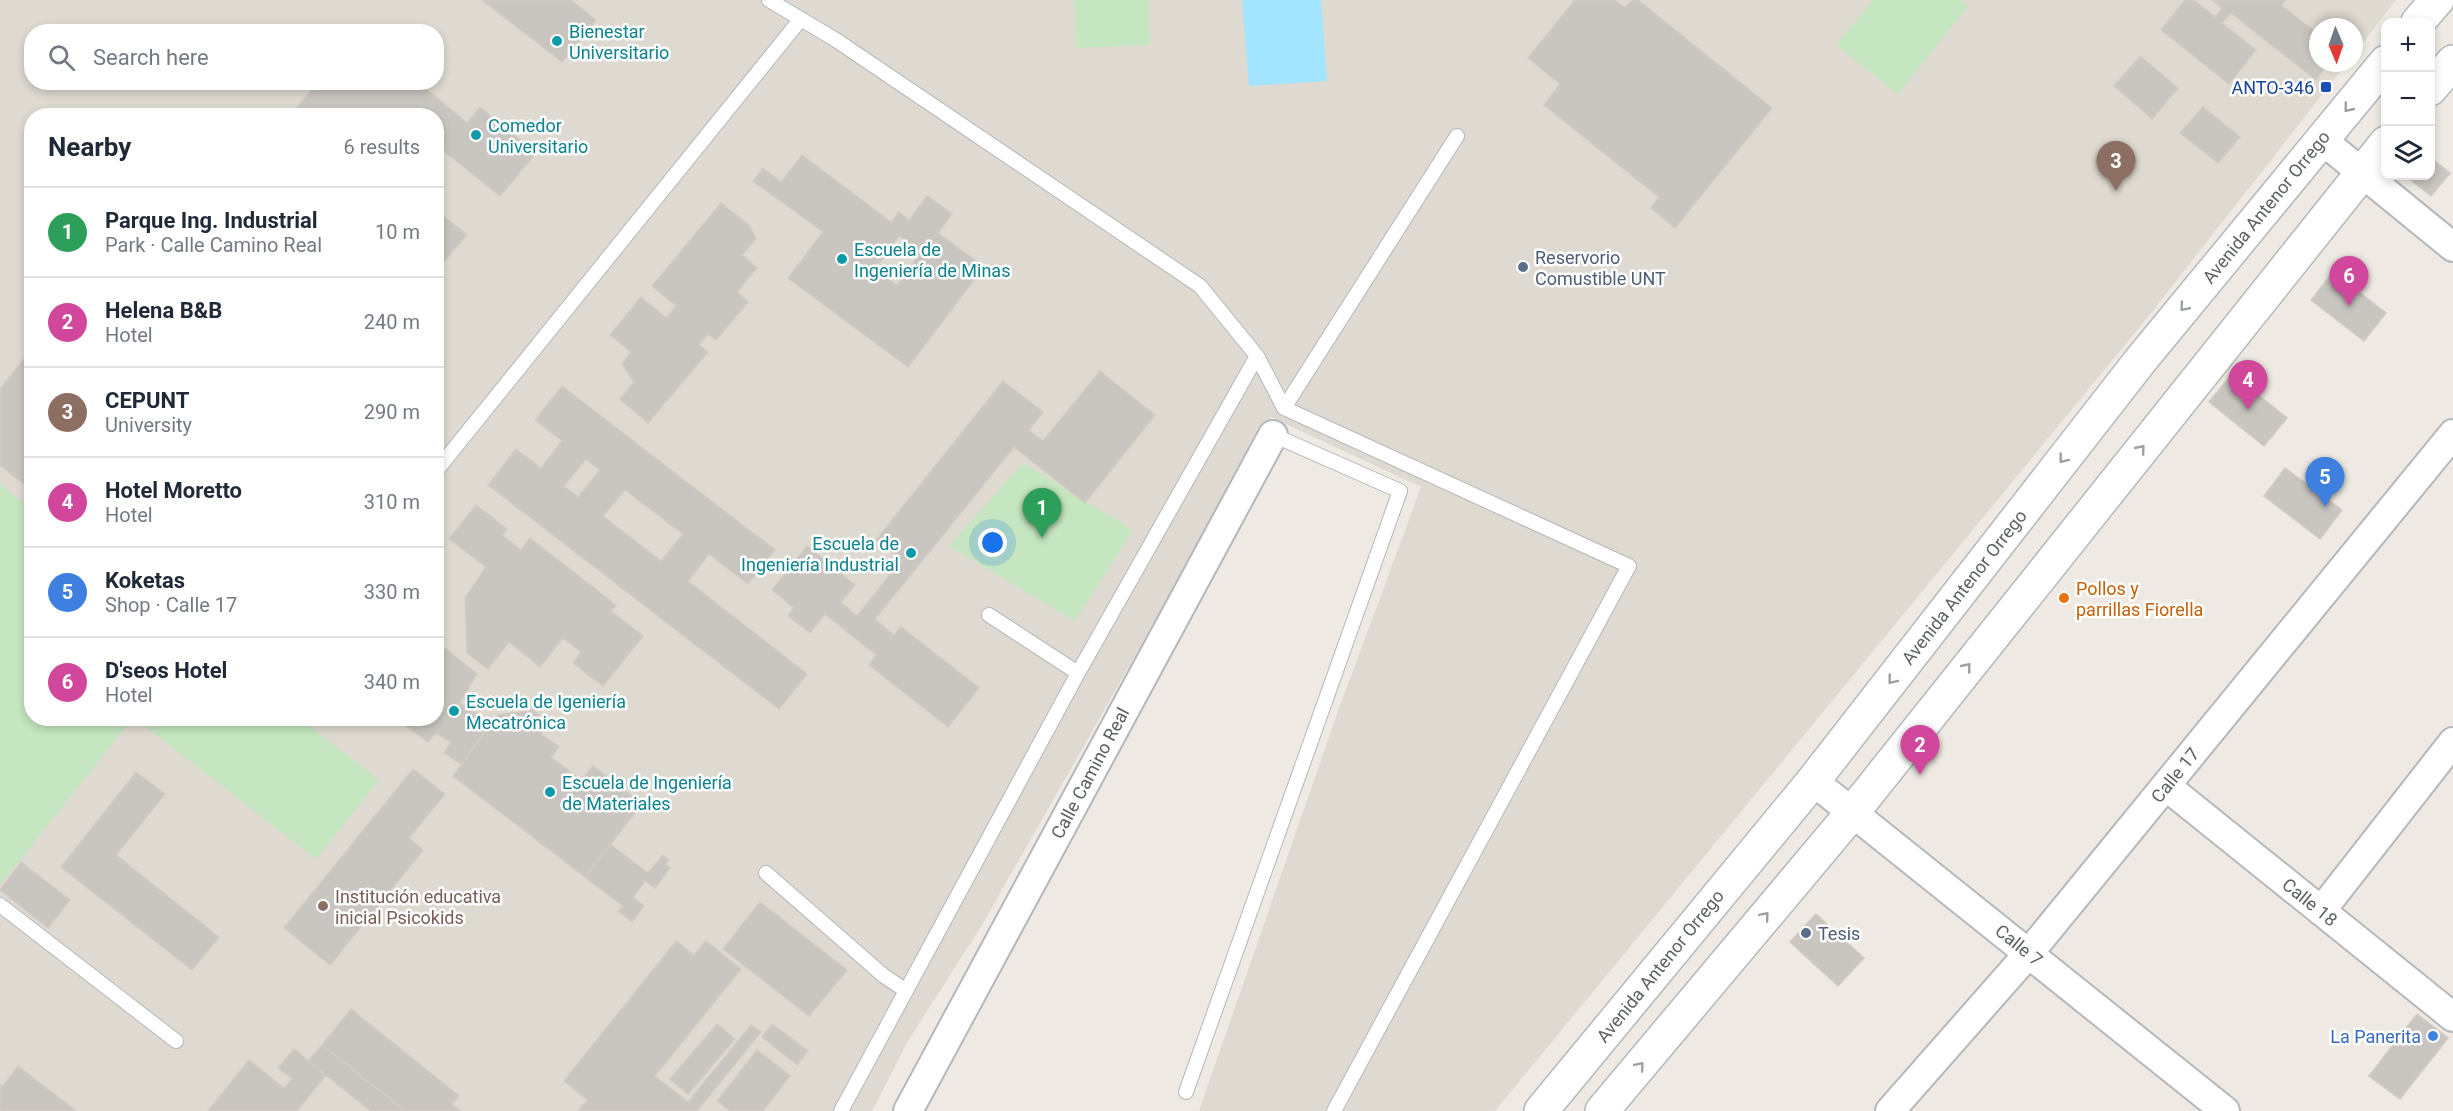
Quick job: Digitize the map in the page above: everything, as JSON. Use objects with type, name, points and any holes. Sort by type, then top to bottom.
[{"type":"street","points":[[2421,18],[2437,0]]},
{"type":"street","points":[[2435,83],[2453,62]]},
{"type":"street","name":"Avenida Antenor Orrego","points":[[1541,1111],[1813,781],[2140,361],[2381,67]]},
{"type":"street","points":[[2322,140],[2453,247]]},
{"type":"street","points":[[1602,1111],[1852,813],[2381,148]]},
{"type":"street","name":"Calle 17","points":[[1895,1109],[2029,952],[2453,434]]},
{"type":"street","name":"Calle Camino Real","points":[[908,1111],[1273,435]]},
{"type":"street","points":[[2321,911],[2453,742]]},
{"type":"street","name":"Calle 7","points":[[1813,781],[2225,1111]]},
{"type":"street","name":"Calle 18","points":[[2166,786],[2453,1017]]},
{"type":"lane","points":[[770,0],[836,40],[1200,286],[1257,356],[1284,408],[1629,566],[1334,1111]]},
{"type":"lane","points":[[444,461],[800,20]]},
{"type":"lane","points":[[1284,408],[1457,136]]},
{"type":"lane","points":[[841,1111],[1078,673],[1257,356]]},
{"type":"lane","points":[[1186,1092],[1400,490],[1273,435]]},
{"type":"lane","points":[[989,615],[1078,673]]},
{"type":"lane","points":[[766,873],[884,976],[905,990]]},
{"type":"lane","points":[[0,905],[176,1041]]},
{"type":"shaded area","points":[[0,0],[2396,0],[2363,42],[2363,18],[2309,18],[2309,72],[2340,72],[2147,318],[1495,1111],[1199,1111],[1337,714],[1421,487],[1271,417],[982,925],[908,1041],[872,1111],[0,1111]]},
{"type":"green space","points":[[1074,0],[1149,0],[1150,45],[1076,48]]},
{"type":"green space","points":[[1873,0],[1961,0],[1968,6],[1898,94],[1836,45]]},
{"type":"green space","points":[[1023,463],[1133,530],[1075,621],[949,546]]},
{"type":"green space","points":[[0,484],[24,503],[24,726],[126,726],[0,885]]},
{"type":"green space","points":[[145,726],[309,726],[379,780],[316,859]]},
{"type":"water","points":[[1242,0],[1321,0],[1327,81],[1249,86]]},
{"type":"building","name":"Bienestar Universitario","points":[[482,0],[571,0],[596,20],[562,62]]},
{"type":"building","points":[[1575,0],[1615,0],[1625,8],[1632,0],[1638,0],[1772,108],[1675,228],[1651,208],[1659,197],[1544,105],[1560,84],[1528,58]]},
{"type":"building","points":[[2185,0],[2194,0],[2215,17],[2222,8],[2212,0],[2285,0],[2281,5],[2309,27],[2309,72],[2322,72],[2316,80],[2231,13],[2222,23],[2256,50],[2229,84],[2161,30]]},
{"type":"building","points":[[2140,56],[2178,88],[2152,119],[2114,86]]},
{"type":"building","name":"Comedor Universitario","points":[[311,90],[428,90],[467,123],[480,107],[536,153],[500,196],[444,151],[444,108],[297,108]]},
{"type":"building","points":[[2203,107],[2240,137],[2218,163],[2180,133]]},
{"type":"building","name":"Escuela de Ingeniería de Minas","points":[[802,155],[891,222],[899,212],[909,220],[927,196],[952,214],[938,233],[984,267],[908,367],[788,278],[823,232],[753,181],[763,168],[781,182]],"holes":[[[899,236],[921,252],[897,285],[875,269]]]},
{"type":"building","points":[[2435,161],[2450,173],[2431,196],[2411,180],[2435,180]]},
{"type":"building","points":[[721,203],[749,225],[756,239],[742,255],[757,268],[737,292],[748,302],[716,340],[708,334],[699,345],[708,352],[648,423],[620,399],[634,382],[622,364],[631,352],[610,335],[641,297],[666,318],[676,306],[652,286]]},
{"type":"building","points":[[444,216],[467,235],[444,262]]},
{"type":"building","points":[[2333,272],[2386,313],[2364,341],[2311,300]]},
{"type":"building","points":[[24,359],[24,484],[0,465],[0,389]]},
{"type":"building","name":"Escuela de Ingeniería Industrial","points":[[1100,371],[1155,415],[1085,503],[1014,447],[875,619],[894,635],[901,627],[979,688],[948,727],[869,665],[876,655],[825,614],[810,633],[788,616],[794,608],[772,590],[807,546],[855,585],[841,602],[857,616],[902,560],[876,540],[1003,381],[1043,412],[1029,430],[1043,441]]},
{"type":"building","points":[[2232,374],[2287,418],[2264,446],[2209,402]]},
{"type":"building","points":[[562,386],[775,550],[748,584],[709,554],[688,581],[807,674],[779,709],[488,485],[516,449],[541,468],[562,441],[535,420]],"holes":[[[586,459],[600,470],[578,497],[564,486]],[[625,490],[683,534],[661,561],[603,516]]]},
{"type":"building","points":[[2285,468],[2342,510],[2320,539],[2264,496]]},
{"type":"building","points":[[476,505],[507,529],[502,535],[521,550],[530,538],[616,605],[611,611],[643,636],[603,686],[573,663],[581,652],[563,638],[540,667],[509,642],[488,669],[467,653],[465,598],[486,567],[449,539]]},
{"type":"building","name":"Escuela de Igeniería Mecatrónica","points":[[444,647],[477,674],[460,703],[491,723],[461,764],[444,753],[451,742],[436,733],[428,742],[406,726],[444,726]]},
{"type":"building","name":"Escuela de Ingeniería de Materiales","points":[[533,710],[550,723],[541,734],[559,747],[551,757],[581,780],[593,766],[642,804],[585,877],[453,776],[498,715]]},
{"type":"building","points":[[413,769],[445,794],[409,838],[423,850],[330,965],[284,928]]},
{"type":"building","points":[[136,772],[165,794],[116,855],[219,937],[192,970],[61,867]]},
{"type":"building","points":[[610,844],[648,873],[663,855],[669,860],[665,864],[670,868],[655,888],[645,881],[633,897],[644,906],[632,922],[618,911],[623,906],[585,877]]},
{"type":"building","points":[[21,862],[70,900],[48,928],[0,890]]},
{"type":"building","points":[[760,902],[847,970],[809,1016],[723,949]]},
{"type":"building","points":[[1816,914],[1864,958],[1838,986],[1790,942]]},
{"type":"building","points":[[676,941],[694,955],[706,941],[741,969],[655,1076],[688,1102],[751,1025],[761,1032],[697,1111],[578,1111],[587,1100],[564,1081]]},
{"type":"building","points":[[351,1009],[459,1096],[452,1104],[461,1111],[405,1111],[322,1045]]},
{"type":"building","points":[[2417,1014],[2448,1038],[2400,1099],[2369,1076]]},
{"type":"building","points":[[717,1024],[735,1039],[688,1094],[670,1079]]},
{"type":"building","points":[[772,1024],[808,1051],[797,1065],[762,1037]]},
{"type":"building","points":[[322,1045],[405,1111],[371,1111],[308,1061]]},
{"type":"building","points":[[294,1049],[326,1075],[297,1111],[208,1111],[249,1060],[284,1088],[292,1079],[278,1068]]},
{"type":"building","points":[[757,1050],[790,1076],[763,1111],[730,1111],[717,1101]]},
{"type":"building","points":[[18,1066],[76,1111],[0,1111],[0,1085],[2,1087]]},
{"type":"place","name":"Bienestar Universitario","points":[[557,41]]},
{"type":"place","name":"ANTO-346","points":[[2326,87]]},
{"type":"place","name":"Comedor Universitario","points":[[476,135]]},
{"type":"place","name":"CEPUNT","points":[[2116,191]]},
{"type":"place","name":"Escuela de Ingeniería de Minas","points":[[842,259]]},
{"type":"place","name":"Reservorio Comustible UNT","points":[[1523,267]]},
{"type":"place","name":"D'seos Hotel","points":[[2349,306]]},
{"type":"place","name":"Hotel Moretto","points":[[2248,410]]},
{"type":"place","name":"Koketas","points":[[2325,507]]},
{"type":"place","name":"Parque Ing. Industrial","points":[[1042,538]]},
{"type":"place","name":"Escuela de Ingeniería Industrial","points":[[911,553]]},
{"type":"place","name":"Pollos y parrillas Fiorella","points":[[2064,598]]},
{"type":"place","name":"Escuela de Igeniería Mecatrónica","points":[[454,711]]},
{"type":"place","name":"Helena B&B","points":[[1920,775]]},
{"type":"place","name":"Escuela de Ingeniería de Materiales","points":[[550,792]]},
{"type":"place","name":"Institución educativa inicial Psicokids","points":[[323,906]]},
{"type":"place","name":"Tesis","points":[[1806,933]]},
{"type":"place","name":"La Panerita","points":[[2433,1036]]}]
